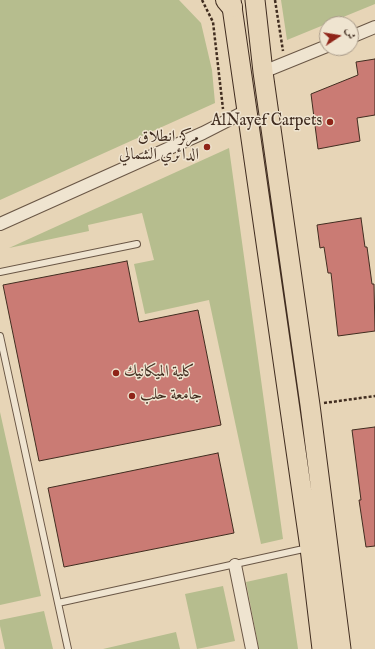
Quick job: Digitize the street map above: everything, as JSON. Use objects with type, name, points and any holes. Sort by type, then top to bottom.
[{"type":"main road","points":[[255,0],[263,72],[310,405],[341,649]]},
{"type":"main road","points":[[230,2],[248,110],[310,548],[322,649]]},
{"type":"street","points":[[359,34],[375,27]]},
{"type":"street","points":[[263,72],[319,49]]},
{"type":"street","points":[[0,224],[196,136],[248,110]]},
{"type":"street","points":[[235,565],[252,649]]},
{"type":"lane","points":[[0,272],[137,244]]},
{"type":"lane","points":[[0,336],[68,649]]},
{"type":"lane","points":[[58,603],[310,548]]},
{"type":"path","points":[[202,0],[213,22],[225,122]]},
{"type":"path","points":[[275,0],[284,64]]},
{"type":"path","points":[[310,405],[375,396]]},
{"type":"green space","points":[[0,0],[179,0],[201,23],[212,70],[215,103],[0,200]]},
{"type":"green space","points":[[281,0],[375,0],[375,4],[346,16],[319,16],[319,27],[287,40]]},
{"type":"green space","points":[[229,148],[283,539],[261,544],[209,300],[145,314],[134,264],[154,260],[142,213],[88,225],[89,231],[9,248]]},
{"type":"green space","points":[[0,412],[41,596],[0,605]]},
{"type":"green space","points":[[287,573],[298,649],[259,649],[246,582]]},
{"type":"green space","points":[[223,586],[235,641],[197,649],[185,594]]},
{"type":"green space","points":[[44,611],[53,649],[5,649],[0,620]]},
{"type":"green space","points":[[176,632],[180,649],[103,649]]},
{"type":"building","points":[[375,59],[375,115],[357,118],[360,141],[318,149],[311,94],[358,75],[356,62]]},
{"type":"building","points":[[361,218],[372,284],[374,284],[375,331],[338,336],[331,273],[328,273],[324,247],[320,248],[317,225]]},
{"type":"building","name":"كلية الميكانيك","points":[[127,261],[139,322],[198,310],[221,425],[39,461],[3,285]]},
{"type":"building","points":[[375,427],[375,546],[366,547],[359,500],[361,500],[352,430]]},
{"type":"building","points":[[218,453],[234,533],[64,567],[48,488]]},
{"type":"place","name":"AlNayef Carpets","points":[[330,122]]},
{"type":"place","name":"مركز انطلاق الدائري الشمالي","points":[[207,147]]},
{"type":"place","name":"كلية الميكانيك","points":[[116,373]]},
{"type":"place","name":"جامعة حلب","points":[[132,396]]}]
